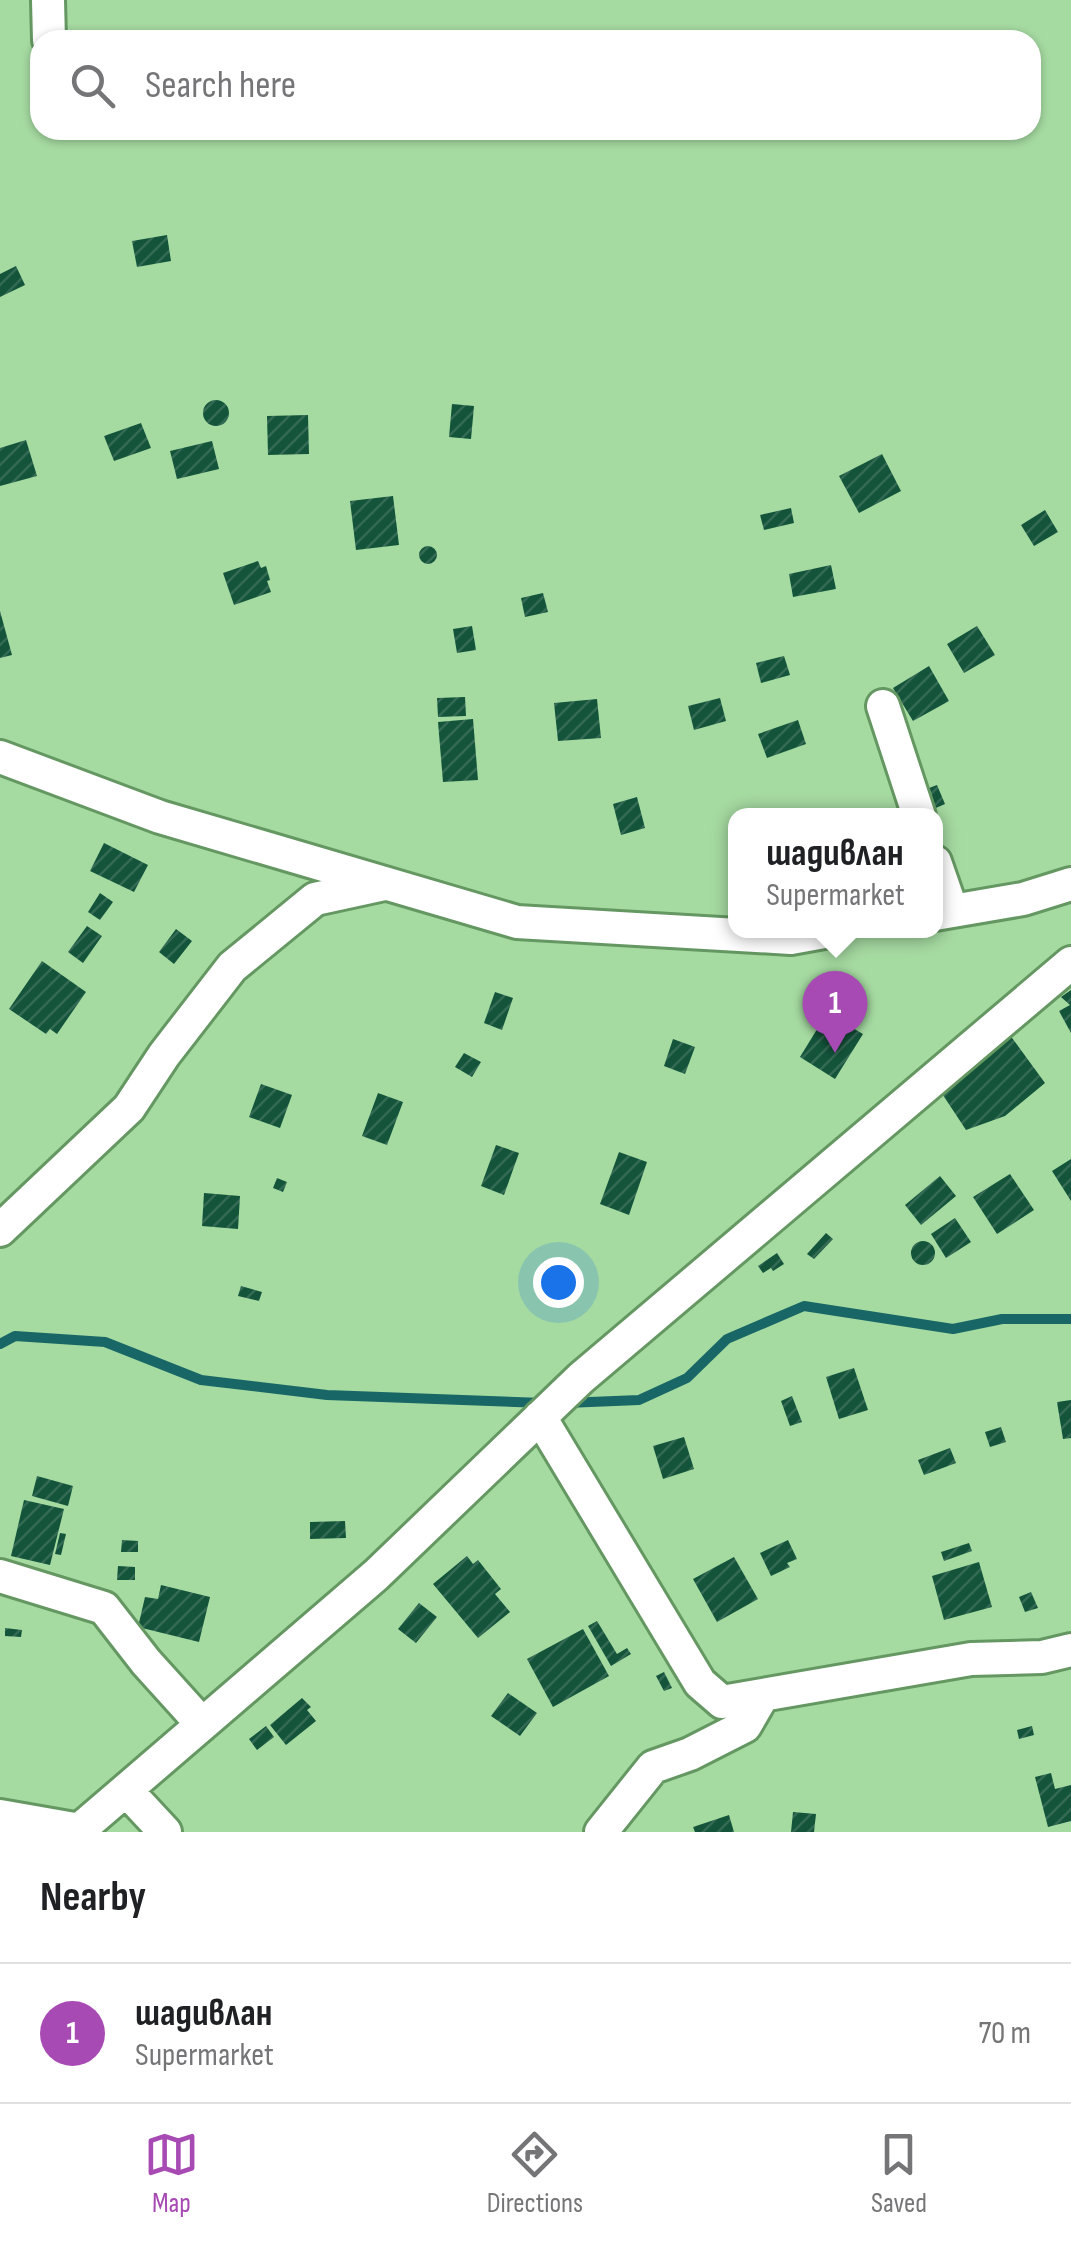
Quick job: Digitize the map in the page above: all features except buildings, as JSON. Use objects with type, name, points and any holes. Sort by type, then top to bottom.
[{"type":"street","points":[[48,0],[49,30]]},
{"type":"street","points":[[883,706],[917,808]]},
{"type":"street","points":[[0,756],[160,817],[518,922],[728,934]]},
{"type":"street","points":[[0,1230],[128,1108],[164,1054],[232,967],[315,899],[388,884]]},
{"type":"street","points":[[943,912],[1023,898],[1071,884]]},
{"type":"street","points":[[0,1816],[78,1831],[376,1575],[582,1378],[1071,963]]},
{"type":"street","points":[[540,1417],[700,1683],[722,1702],[971,1659],[1042,1657],[1071,1650]]},
{"type":"street","points":[[0,1576],[104,1608],[202,1724]]},
{"type":"street","points":[[601,1832],[653,1767],[690,1754],[745,1726],[763,1695]]},
{"type":"street","points":[[126,1790],[164,1832]]},
{"type":"waterway","points":[[566,1403],[639,1400],[687,1378],[727,1339],[804,1306],[953,1329],[1002,1319],[1071,1319]]},
{"type":"waterway","points":[[0,1344],[15,1336],[105,1342],[201,1380],[327,1395],[544,1403]]},
{"type":"place","name":"шадивлан","points":[[835,1053]]}]
